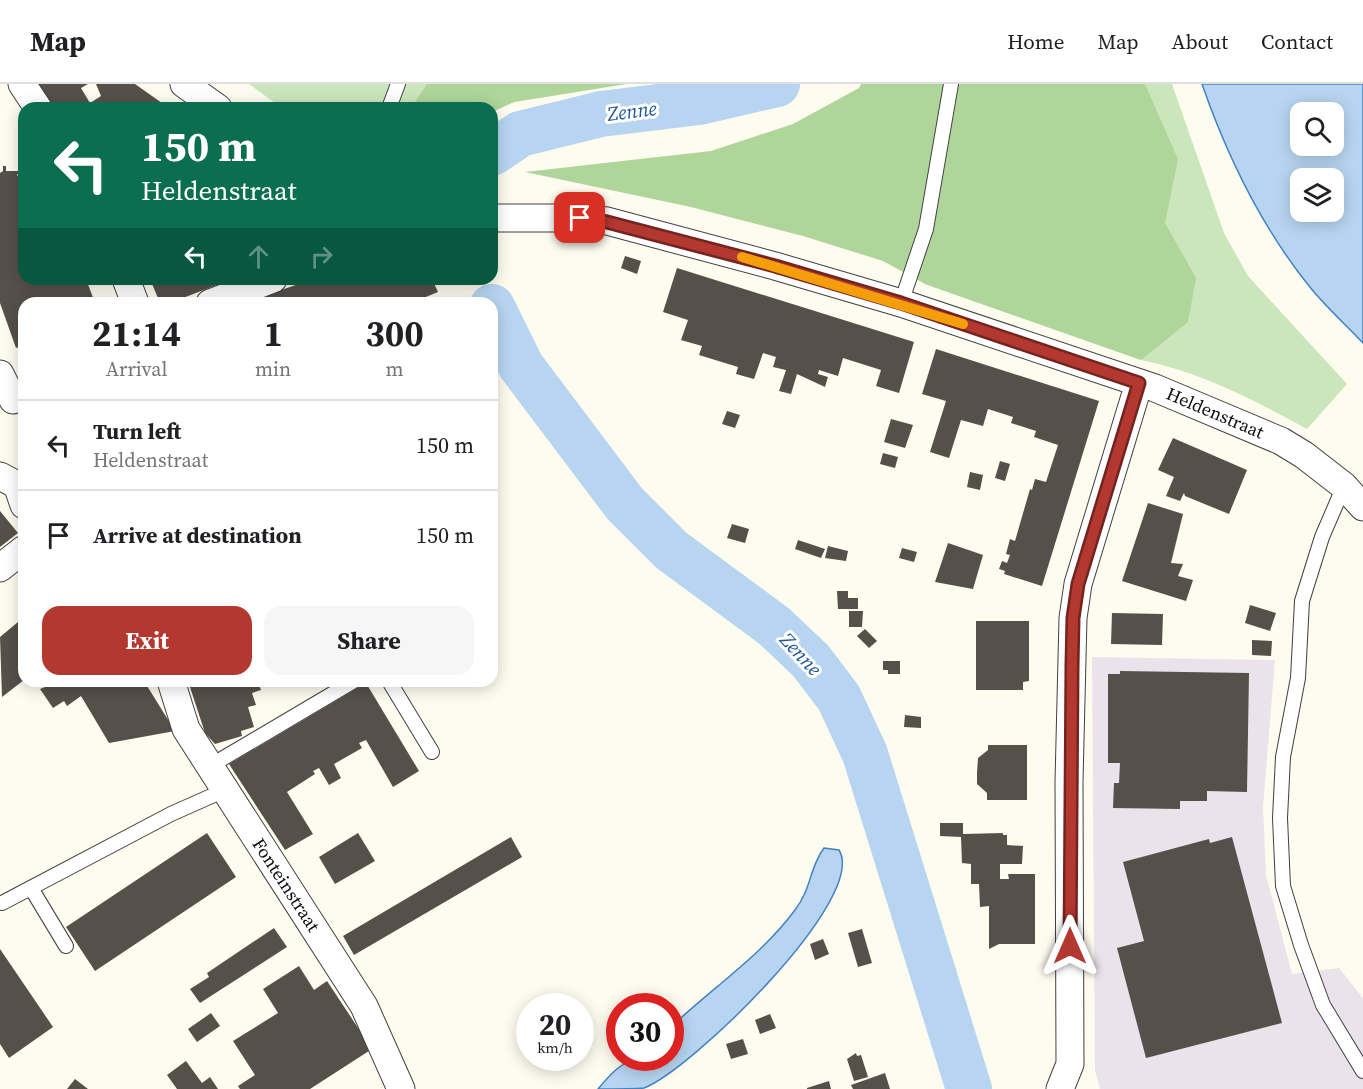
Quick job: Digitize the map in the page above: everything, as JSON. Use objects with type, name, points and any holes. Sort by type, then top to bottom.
[{"type":"street","points":[[22,84],[34,102]]},
{"type":"street","points":[[184,84],[210,102]]},
{"type":"street","name":"Heldenstraat","points":[[498,218],[580,218],[607,222],[775,266],[901,303],[1139,383],[1281,441],[1304,455],[1344,486],[1363,507]]},
{"type":"street","points":[[226,297],[257,285]]},
{"type":"street","points":[[0,374],[12,401]]},
{"type":"street","points":[[1063,1088],[1070,1064],[1069,782],[1073,618],[1078,584],[1139,383]]},
{"type":"street","points":[[0,476],[16,485],[18,490]]},
{"type":"street","points":[[0,568],[18,554]]},
{"type":"street","name":"Fonteinstraat","points":[[173,687],[186,729],[364,1006],[401,1089]]},
{"type":"lane","points":[[391,102],[398,84]]},
{"type":"lane","points":[[901,303],[926,229],[951,84]]},
{"type":"lane","points":[[1344,486],[1322,537],[1302,601],[1298,678],[1283,757],[1280,818],[1283,886],[1301,945],[1323,1005],[1363,1071]]},
{"type":"lane","points":[[210,766],[344,687]]},
{"type":"lane","points":[[393,687],[432,752]]},
{"type":"lane","points":[[2,903],[171,814],[225,790]]},
{"type":"lane","points":[[31,888],[66,946]]},
{"type":"shaded area","points":[[1092,657],[1275,660],[1263,807],[1266,875],[1292,974],[1339,968],[1363,998],[1363,1089],[1100,1089],[1095,1071]]},
{"type":"green space","points":[[249,84],[626,84],[514,102],[498,109],[498,102],[274,102]]},
{"type":"green space","points":[[427,84],[626,84],[514,102],[498,109],[498,102],[415,102]]},
{"type":"green space","points":[[861,84],[1145,84],[1178,159],[1165,223],[1196,278],[1188,322],[1141,360],[925,284],[883,261],[803,236],[691,207],[525,172],[711,151],[793,124],[859,88]]},
{"type":"green space","points":[[961,84],[1172,84],[1224,233],[1248,276],[1347,384],[1307,429],[1206,379],[1141,360],[925,284]]},
{"type":"water","points":[[1202,84],[1363,84],[1363,343],[1328,308],[1292,263],[1247,190]]},
{"type":"water","points":[[824,848],[839,850],[841,873],[828,905],[803,942],[770,981],[734,1018],[684,1061],[684,1015],[752,957],[782,926],[801,902]]},
{"type":"water","points":[[615,1071],[672,1071],[644,1088],[598,1089]]},
{"type":"building","points":[[34,84],[88,84],[81,88],[89,102],[46,102]]},
{"type":"building","points":[[96,84],[135,84],[160,102],[92,102],[101,96]]},
{"type":"building","points":[[3,166],[6,166],[6,171],[18,171],[18,285],[88,285],[93,297],[18,297],[18,347],[16,348],[0,303],[0,173],[3,171]]},
{"type":"building","points":[[625,256],[641,261],[637,274],[621,268]]},
{"type":"building","points":[[677,268],[914,342],[899,393],[876,386],[881,370],[843,358],[838,376],[819,370],[818,374],[828,377],[825,387],[797,374],[791,394],[779,391],[786,370],[773,367],[776,357],[763,353],[754,379],[736,374],[738,367],[699,355],[702,346],[681,340],[688,320],[663,312]]},
{"type":"building","points":[[152,285],[216,285],[186,297],[158,297]]},
{"type":"building","points":[[296,285],[435,285],[438,292],[426,297],[261,297]]},
{"type":"building","points":[[936,349],[1099,401],[1042,586],[1004,574],[1005,571],[999,569],[1002,561],[1007,563],[1010,555],[1006,554],[1010,539],[1015,541],[1030,489],[1032,490],[1035,479],[1046,482],[1058,445],[1034,437],[1036,431],[1011,423],[1013,417],[988,409],[983,426],[961,420],[949,458],[930,452],[946,401],[922,394]]},
{"type":"building","points":[[727,411],[740,415],[735,428],[722,424]]},
{"type":"building","points":[[891,419],[913,425],[905,448],[884,442]]},
{"type":"building","points":[[1173,438],[1247,470],[1229,514],[1185,496],[1184,493],[1180,501],[1166,496],[1174,477],[1158,470]]},
{"type":"building","points":[[883,453],[898,457],[895,468],[880,464]]},
{"type":"building","points":[[1000,461],[1010,464],[1005,481],[995,478]]},
{"type":"building","points":[[970,472],[983,475],[980,490],[967,487]]},
{"type":"building","points":[[1148,503],[1183,514],[1171,563],[1183,564],[1178,576],[1193,580],[1186,601],[1122,581]]},
{"type":"building","points":[[0,511],[18,533],[0,547]]},
{"type":"building","points":[[732,524],[749,529],[745,543],[727,538]]},
{"type":"building","points":[[798,540],[825,549],[821,558],[795,549]]},
{"type":"building","points":[[948,543],[983,555],[973,589],[935,582]]},
{"type":"building","points":[[828,546],[848,551],[846,561],[825,558]]},
{"type":"building","points":[[902,548],[917,552],[914,562],[899,558]]},
{"type":"building","points":[[837,591],[848,591],[848,598],[858,598],[858,609],[838,609]]},
{"type":"building","points":[[1250,605],[1276,613],[1270,631],[1245,623]]},
{"type":"building","points":[[849,611],[863,611],[862,627],[849,627]]},
{"type":"building","points":[[1112,613],[1163,614],[1162,645],[1111,644]]},
{"type":"building","points":[[976,621],[1029,621],[1029,681],[1023,682],[1023,690],[976,690]]},
{"type":"building","points":[[18,622],[18,685],[2,697],[0,637]]},
{"type":"building","points":[[865,629],[877,641],[869,648],[857,636]]},
{"type":"building","points":[[1252,640],[1272,641],[1271,656],[1252,655]]},
{"type":"building","points":[[883,661],[900,661],[900,674],[888,674],[888,670],[883,670]]},
{"type":"building","points":[[1120,671],[1249,673],[1247,792],[1207,791],[1207,801],[1180,801],[1180,809],[1113,808],[1114,783],[1119,783],[1120,763],[1108,763],[1108,674],[1120,674]]},
{"type":"building","points":[[45,687],[148,687],[175,731],[109,743],[81,696],[67,706],[64,701],[53,708],[40,689]]},
{"type":"building","points":[[190,687],[260,687],[261,690],[252,693],[256,705],[248,707],[254,727],[241,731],[242,736],[215,744],[205,733]]},
{"type":"building","points":[[359,687],[368,687],[419,771],[393,787],[366,740],[359,743],[362,748],[334,764],[341,778],[329,785],[319,768],[313,771],[315,774],[287,792],[313,834],[285,850],[229,764]]},
{"type":"building","points":[[905,715],[921,717],[921,728],[904,727]]},
{"type":"building","points":[[988,745],[1027,745],[1027,800],[987,800],[987,793],[977,784],[977,773],[978,758],[988,750]]},
{"type":"building","points":[[940,823],[963,823],[963,834],[1003,833],[1007,835],[1007,845],[1023,846],[1022,864],[1000,864],[1000,879],[1009,879],[1008,874],[1035,874],[1035,944],[999,944],[989,949],[989,906],[980,907],[979,884],[971,884],[971,864],[962,863],[961,837],[940,836]]},
{"type":"building","points":[[207,833],[236,877],[95,971],[66,927]]},
{"type":"building","points":[[358,833],[375,861],[335,884],[319,857]]},
{"type":"building","points":[[511,837],[522,857],[354,955],[343,936]]},
{"type":"building","points":[[1232,837],[1282,1023],[1146,1058],[1117,948],[1144,941],[1123,862],[1209,839],[1210,843]]},
{"type":"building","points":[[274,928],[287,947],[200,1003],[190,989],[209,977],[207,973]]},
{"type":"building","points":[[862,929],[872,963],[858,967],[848,933]]},
{"type":"building","points":[[823,939],[829,954],[815,960],[810,944]]},
{"type":"building","points":[[0,949],[53,1027],[9,1058],[0,1044]]},
{"type":"building","points":[[299,966],[314,990],[327,981],[372,1049],[310,1089],[240,1089],[238,1086],[255,1075],[233,1041],[278,1013],[263,989]]},
{"type":"building","points":[[211,1013],[220,1026],[197,1042],[188,1029]]},
{"type":"building","points":[[770,1014],[776,1028],[760,1034],[755,1020]]},
{"type":"building","points":[[743,1039],[748,1054],[731,1059],[726,1044]]},
{"type":"building","points":[[856,1053],[857,1056],[861,1055],[868,1077],[854,1081],[847,1059]]},
{"type":"building","points":[[186,1061],[202,1083],[210,1077],[218,1089],[177,1089],[167,1075]]},
{"type":"building","points":[[885,1073],[890,1089],[853,1089],[851,1085]]},
{"type":"building","points":[[75,1079],[88,1089],[67,1089]]},
{"type":"building","points":[[829,1081],[831,1089],[807,1089],[807,1088]]},
{"type":"waterway","name":"Zenne","points":[[498,149],[520,134],[601,114],[699,102],[777,84]]},
{"type":"waterway","name":"Zenne","points":[[498,319],[521,366],[625,504],[671,550],[774,626],[811,661],[839,698],[865,754],[969,1089]]},
{"type":"slow traffic","points":[[742,257],[901,303],[963,324]]},
{"type":"route","points":[[580,218],[607,222],[775,266],[901,303],[1139,383],[1078,584],[1073,618],[1069,782],[1070,946]]}]
